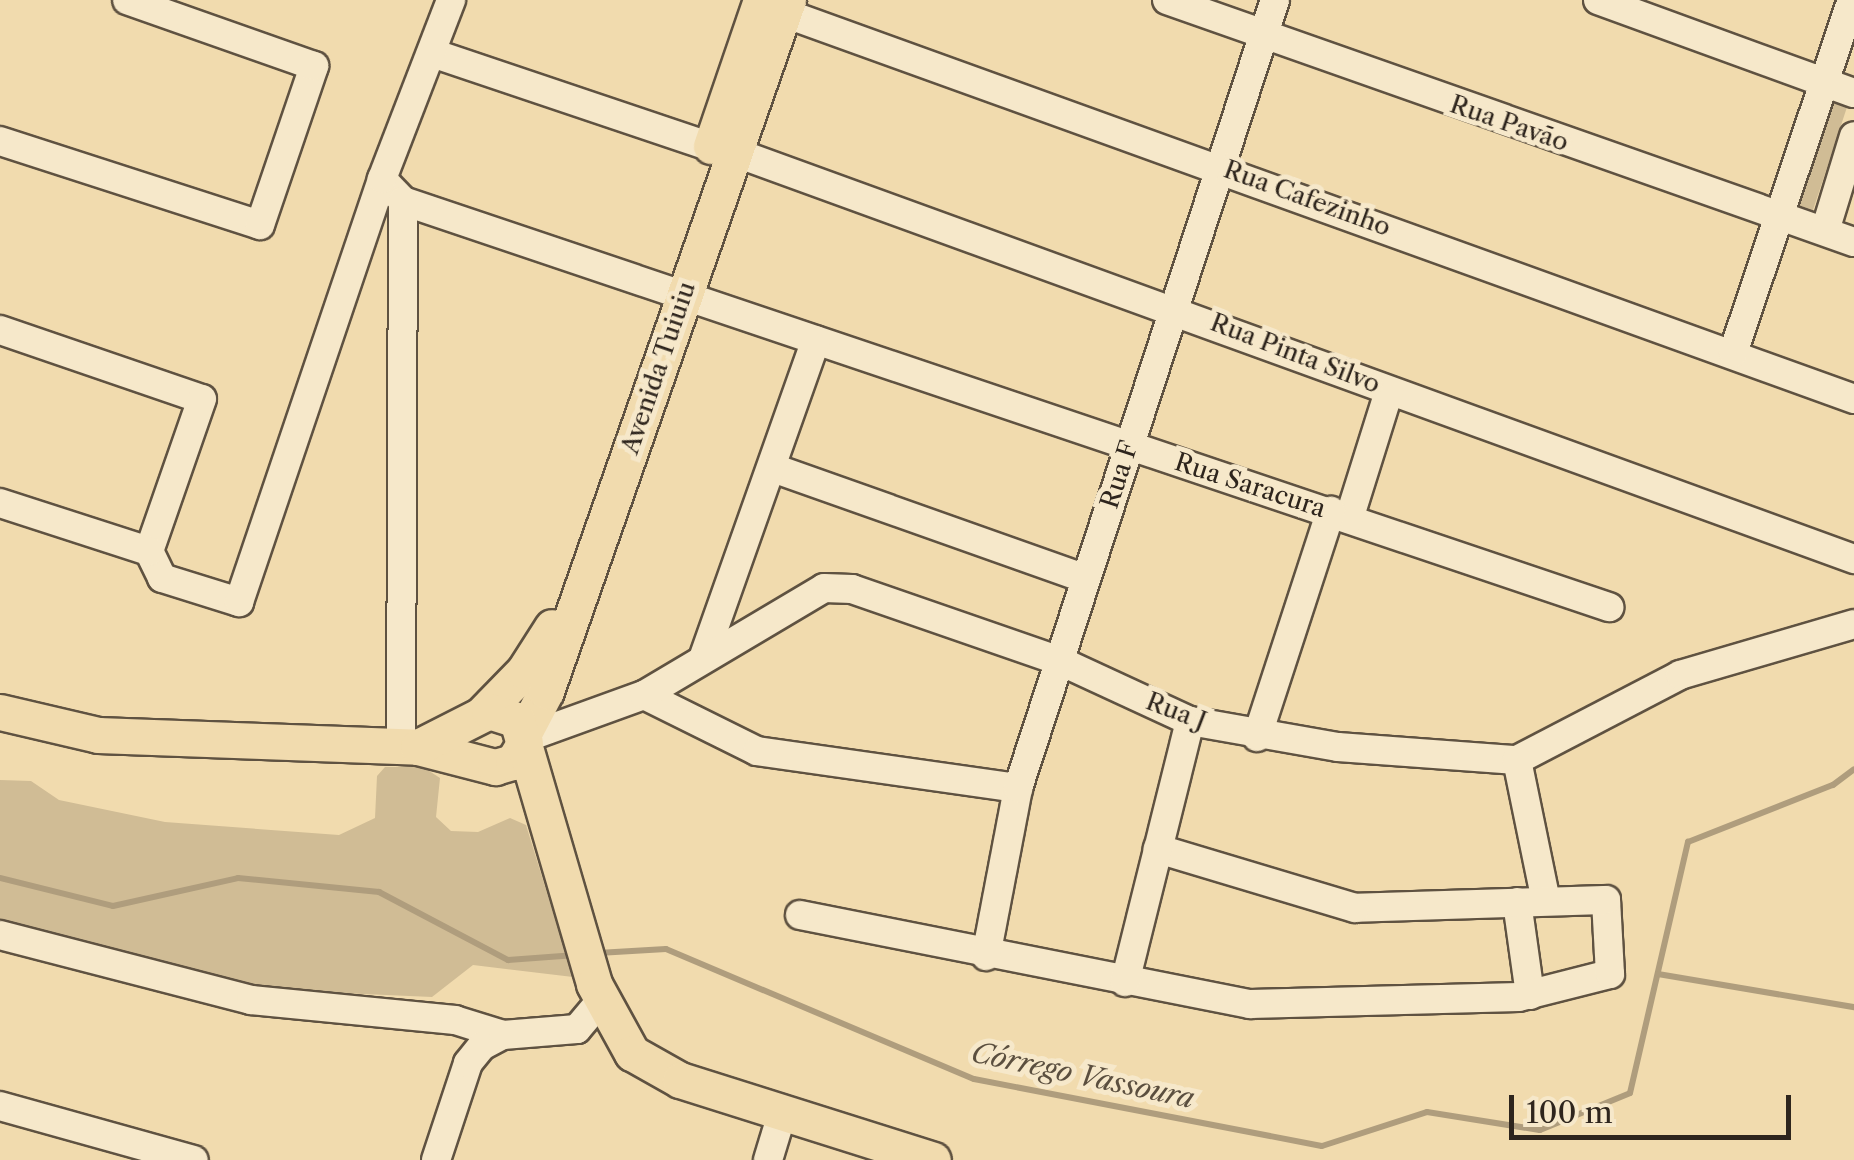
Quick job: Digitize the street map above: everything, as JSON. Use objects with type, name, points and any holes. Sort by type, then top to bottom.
[{"type":"main road","name":"Avenida Tuiuiu","points":[[480,716],[545,644],[570,587],[773,4]]},
{"type":"main road","name":"Avenida Tuiuiu","points":[[525,738],[546,691],[673,293]]},
{"type":"main road","points":[[0,712],[98,735],[410,746],[488,765],[512,762],[525,738]]},
{"type":"main road","points":[[410,746],[480,716],[511,715],[525,738],[576,930],[598,992],[632,1053],[680,1080],[933,1160]]},
{"type":"main road","points":[[480,716],[468,741],[548,830]]},
{"type":"street","points":[[0,141],[260,225],[314,66],[127,0]]},
{"type":"street","points":[[0,330],[202,399],[149,551],[162,578],[240,602],[382,179],[451,0]]},
{"type":"street","name":"Rua Pavão","points":[[1167,0],[1264,32],[1408,90],[1854,242]]},
{"type":"street","name":"Rua F","points":[[986,956],[1018,788],[1275,0]]},
{"type":"street","points":[[1598,0],[1854,94]]},
{"type":"street","points":[[1733,353],[1852,0]]},
{"type":"street","name":"Rua Cafezinho","points":[[773,4],[1854,399]]},
{"type":"street","name":"Rua Pinta Silvo","points":[[432,52],[1175,307],[1389,391],[1854,559]]},
{"type":"street","points":[[1824,231],[1854,136]]},
{"type":"street","points":[[382,179],[403,200],[410,746]]},
{"type":"street","name":"Rua Saracura","points":[[403,200],[1129,448],[1610,606]]},
{"type":"street","points":[[704,656],[816,340]]},
{"type":"street","points":[[1258,737],[1389,391]]},
{"type":"street","points":[[773,468],[1086,579]]},
{"type":"street","points":[[0,504],[149,551]]},
{"type":"street","name":"Rua J","points":[[525,738],[644,696],[704,656],[824,588],[852,589],[1060,661],[1190,721],[1258,737],[1517,760]]},
{"type":"street","points":[[1546,901],[1517,760],[1680,675],[1854,624]]},
{"type":"street","points":[[644,696],[757,751],[1018,788]]},
{"type":"street","points":[[1125,982],[1190,721]]},
{"type":"street","points":[[800,915],[986,956],[1250,1004],[1332,1007],[1530,995],[1610,974],[1606,900],[1355,908],[1158,849]]},
{"type":"street","points":[[1517,902],[1530,995]]},
{"type":"street","points":[[0,935],[251,1000],[455,1020],[503,1035],[577,1030],[598,992]]},
{"type":"street","points":[[436,1160],[468,1063],[503,1035]]},
{"type":"street","points":[[0,1106],[111,1149],[194,1160]]},
{"type":"street","points":[[768,1160],[782,1114]]},
{"type":"shaded area","points":[[1829,91],[1850,98],[1813,210],[1792,203]]},
{"type":"shaded area","points":[[385,767],[423,767],[440,778],[436,817],[451,831],[478,832],[510,818],[526,825],[573,977],[473,965],[432,997],[272,990],[0,923],[0,780],[31,781],[59,800],[165,822],[339,835],[375,818],[377,776]]},
{"type":"waterway","name":"Córrego Vassoura","points":[[598,953],[666,949],[974,1079],[1322,1146],[1427,1112],[1540,1130],[1630,1093],[1688,842],[1833,785],[1854,769]]},
{"type":"waterway","name":"Córrego Vassoura","points":[[0,878],[113,906],[238,878],[379,892],[508,960],[576,955]]},
{"type":"waterway","points":[[1658,974],[1854,1007]]}]
